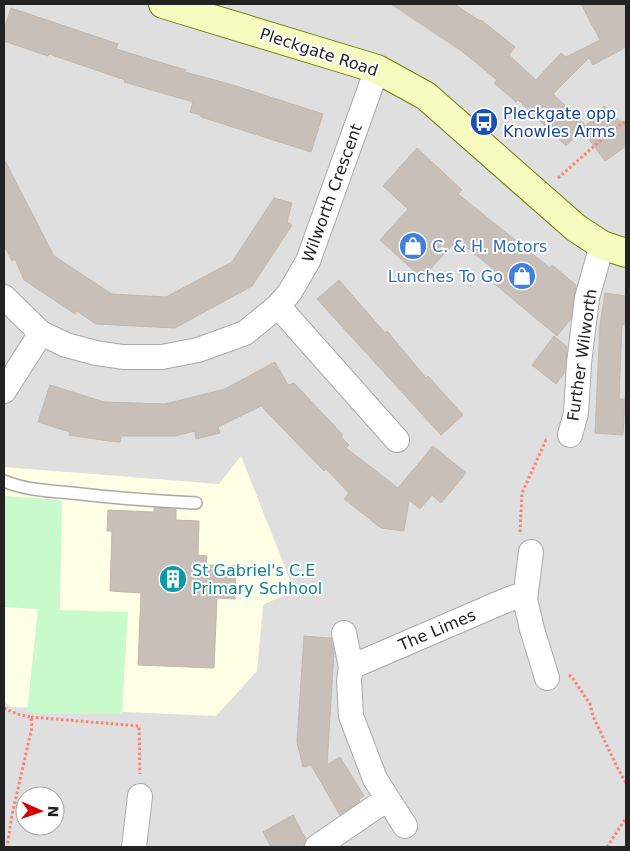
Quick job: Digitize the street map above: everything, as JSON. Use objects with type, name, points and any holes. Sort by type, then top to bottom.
[{"type":"main road","name":"Pleckgate Road","points":[[163,4],[377,69],[426,96],[576,228],[614,249]]},
{"type":"street","name":"Wilworth Crescent","points":[[4,297],[42,332],[66,345],[96,353],[123,357],[162,357],[198,350],[245,333],[278,306],[290,292],[308,262],[377,69]]},
{"type":"street","name":"Further Wilworth","points":[[570,435],[576,413],[579,363],[587,298],[614,249]]},
{"type":"street","points":[[278,306],[397,440]]},
{"type":"street","points":[[4,391],[42,332]]},
{"type":"street","points":[[531,552],[525,599],[547,678]]},
{"type":"street","name":"The Limes","points":[[351,667],[502,602],[515,597],[525,599]]},
{"type":"street","points":[[344,633],[351,667],[349,680],[351,716],[375,779],[405,826]]},
{"type":"street","points":[[134,847],[140,796]]},
{"type":"street","points":[[317,847],[387,799]]},
{"type":"lane","points":[[4,481],[18,487],[59,492],[131,500],[196,503]]},
{"type":"path","points":[[538,194],[580,160],[609,132],[626,121]]},
{"type":"path","points":[[522,493],[546,440],[570,435]]},
{"type":"path","points":[[547,678],[562,673],[572,677],[590,704],[593,716],[626,782]]},
{"type":"path","points":[[4,708],[17,714],[31,717],[139,726],[140,796]]},
{"type":"path","points":[[7,847],[12,815],[32,727],[31,717]]},
{"type":"path","points":[[607,847],[626,818]]},
{"type":"shaded area","points":[[4,4],[626,4],[626,847],[4,847]]},
{"type":"shaded area","points":[[241,456],[294,590],[263,605],[257,671],[216,716],[11,707],[4,702],[4,467],[219,484]]},
{"type":"green space","points":[[4,496],[62,500],[60,610],[128,612],[122,714],[47,714],[27,712],[38,609],[4,607]]},
{"type":"building","points":[[391,4],[454,4],[481,20],[515,47],[509,55],[536,80],[561,53],[566,57],[600,40],[581,4],[626,4],[626,47],[593,65],[589,58],[553,94],[586,126],[566,146],[518,100],[516,102],[494,83],[497,80],[463,52]]},
{"type":"building","points":[[11,8],[118,44],[116,49],[323,114],[311,152],[201,117],[201,115],[190,112],[193,102],[124,82],[125,80],[49,54],[48,56],[4,41],[4,30]]},
{"type":"building","points":[[604,106],[626,126],[626,146],[605,161],[582,130]]},
{"type":"building","points":[[417,148],[462,190],[458,194],[550,268],[552,265],[576,285],[571,319],[557,336],[485,276],[492,268],[457,240],[422,278],[380,240],[408,209],[383,186]]},
{"type":"building","points":[[4,159],[54,256],[112,294],[166,297],[232,262],[274,198],[292,203],[287,222],[292,225],[252,286],[175,328],[96,324],[77,311],[75,314],[24,280],[15,259],[12,261],[4,245]]},
{"type":"building","points":[[339,280],[385,333],[387,331],[426,378],[428,376],[463,415],[441,435],[317,299]]},
{"type":"building","points":[[605,293],[626,296],[626,325],[622,324],[619,399],[625,399],[623,435],[595,433],[600,325]]},
{"type":"building","points":[[554,336],[567,347],[565,372],[556,384],[532,365]]},
{"type":"building","points":[[275,362],[288,385],[294,383],[343,435],[341,437],[349,445],[346,448],[398,488],[433,446],[466,473],[441,503],[432,495],[420,509],[409,500],[404,531],[381,528],[344,499],[349,493],[326,469],[324,471],[261,406],[218,427],[220,433],[196,439],[195,431],[175,436],[121,436],[120,442],[109,441],[69,435],[70,432],[38,422],[50,385],[104,402],[165,404],[225,389]]},
{"type":"building","name":"St Gabriel's C.E Primary Schhool","points":[[154,508],[176,509],[176,520],[199,521],[198,555],[207,556],[206,565],[236,566],[235,599],[217,598],[214,668],[138,665],[141,593],[110,591],[112,531],[107,531],[108,510],[154,512]]},
{"type":"building","points":[[304,636],[331,638],[334,652],[327,765],[340,757],[364,796],[340,815],[311,765],[303,767],[297,742]]},
{"type":"building","points":[[293,815],[306,839],[303,847],[271,847],[263,832]]},
{"type":"place","name":"Pleckgate opp Knowles Arms","points":[[484,122]]},
{"type":"place","name":"C. & H. Motors","points":[[413,246]]},
{"type":"place","name":"Lunches To Go","points":[[522,276]]},
{"type":"place","name":"St Gabriel's C.E Primary Schhool","points":[[173,579]]}]
